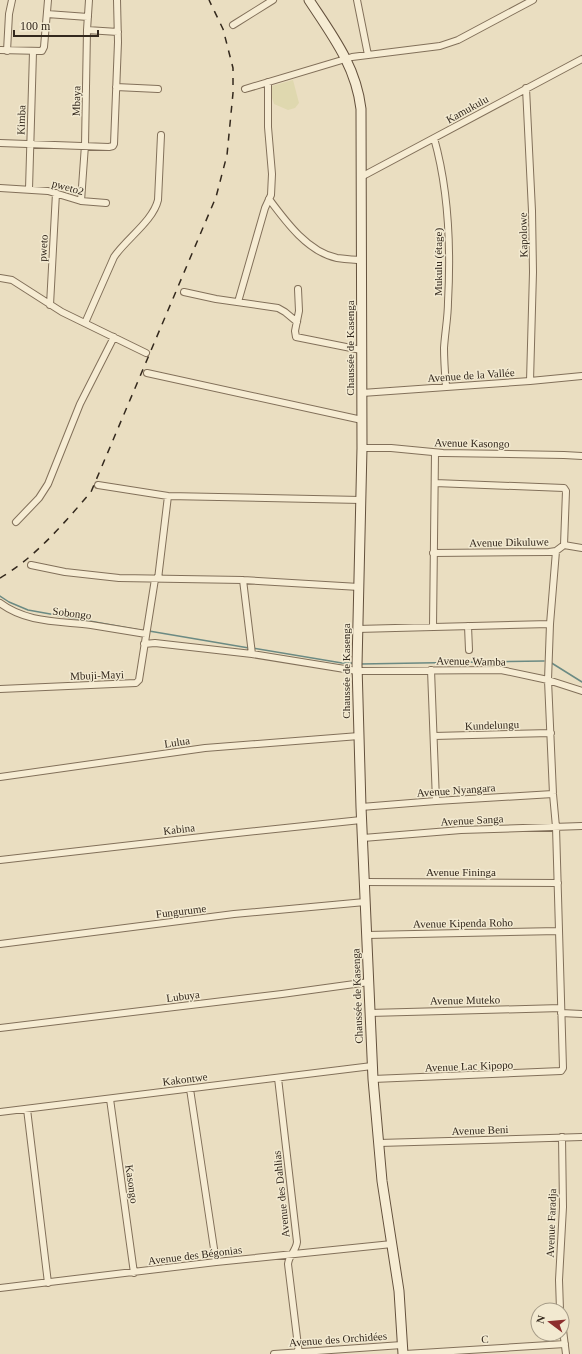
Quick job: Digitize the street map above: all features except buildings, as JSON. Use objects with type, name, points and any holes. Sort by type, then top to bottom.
[{"type":"main road","name":"Chaussée de Kasenga","points":[[309,0],[347,59],[360,100],[362,448],[357,629],[360,807],[363,838],[369,1013],[373,1079],[382,1181],[399,1291],[403,1351]]},
{"type":"street","points":[[7,51],[9,14],[12,0]]},
{"type":"street","points":[[0,50],[41,52],[44,47],[48,0]]},
{"type":"street","name":"Mbaya","points":[[81,201],[86,145],[87,30],[89,0]]},
{"type":"street","points":[[0,143],[109,147],[114,145],[118,32],[117,0]]},
{"type":"street","points":[[234,25],[274,0]]},
{"type":"street","points":[[357,0],[368,55]]},
{"type":"street","points":[[245,90],[347,59],[440,46],[458,40],[533,0]]},
{"type":"street","points":[[47,14],[88,17]]},
{"type":"street","points":[[87,30],[118,32]]},
{"type":"street","name":"Kimba","points":[[29,189],[34,52]]},
{"type":"street","name":"Kamukulu","points":[[361,177],[582,59]]},
{"type":"street","points":[[238,302],[265,208],[271,195],[272,174],[268,127],[268,82]]},
{"type":"street","points":[[116,88],[158,89]]},
{"type":"street","name":"Kapolowe","points":[[526,88],[532,211],[533,272],[530,381]]},
{"type":"street","points":[[85,323],[114,257],[120,248],[141,227],[156,206],[158,200],[161,135]]},
{"type":"street","name":"Mukulu (étage)","points":[[434,138],[440,158],[448,216],[448,302],[444,348],[446,387]]},
{"type":"street","name":"pweto2","points":[[0,188],[29,189],[56,193],[81,201],[106,203]]},
{"type":"street","name":"pweto","points":[[50,305],[56,193]]},
{"type":"street","points":[[270,199],[292,228],[307,243],[336,258],[362,260]]},
{"type":"street","points":[[0,278],[16,282],[50,305],[146,353]]},
{"type":"street","points":[[298,289],[299,304],[294,333],[298,339],[361,350]]},
{"type":"street","points":[[184,292],[216,299],[278,308],[297,322]]},
{"type":"street","points":[[16,522],[39,498],[48,484],[80,404],[114,337]]},
{"type":"street","points":[[147,373],[362,420]]},
{"type":"street","name":"Avenue de la Vallée","points":[[362,393],[582,376]]},
{"type":"street","name":"Avenue Kasongo","points":[[362,448],[391,448],[435,453],[582,456]]},
{"type":"street","points":[[433,627],[435,453]]},
{"type":"street","points":[[435,483],[564,488],[566,491],[564,545]]},
{"type":"street","points":[[98,485],[168,496],[361,500]]},
{"type":"street","name":"Mbuji-Mayi","points":[[0,689],[136,683],[138,680],[157,579],[168,496]]},
{"type":"street","name":"Avenue Dikuluwe","points":[[433,553],[546,552],[556,551],[564,545],[582,548]]},
{"type":"street","points":[[556,551],[550,624],[548,680],[553,794],[556,827],[561,1010]]},
{"type":"street","points":[[31,565],[65,572],[119,578],[243,580],[358,587]]},
{"type":"street","points":[[243,580],[252,654]]},
{"type":"street","name":"Sobongo","points":[[0,604],[29,618],[92,625],[146,634]]},
{"type":"street","points":[[357,629],[550,624]]},
{"type":"street","points":[[468,626],[469,650]]},
{"type":"street","name":"Avenue Wamba","points":[[144,644],[155,643],[357,666],[431,670],[501,670],[548,680],[582,690]]},
{"type":"street","points":[[431,670],[436,801]]},
{"type":"street","name":"Kundelungu","points":[[434,736],[551,733]]},
{"type":"street","name":"Lulua","points":[[0,776],[205,748],[358,736]]},
{"type":"street","name":"Avenue Nyangara","points":[[360,807],[553,794]]},
{"type":"street","name":"Kabina","points":[[0,860],[361,820]]},
{"type":"street","name":"Avenue Sanga","points":[[363,838],[461,830],[582,826]]},
{"type":"street","name":"Avenue Fininga","points":[[365,882],[558,883]]},
{"type":"street","name":"Fungurume","points":[[0,944],[234,914],[365,902]]},
{"type":"street","name":"Avenue Kipenda Roho","points":[[367,935],[559,931]]},
{"type":"street","name":"Lubuya","points":[[0,1028],[369,982]]},
{"type":"street","name":"Avenue Muteko","points":[[369,1013],[561,1010],[582,1014]]},
{"type":"street","name":"Avenue Lac Kipopo","points":[[373,1079],[561,1071],[563,1067],[561,1010]]},
{"type":"street","name":"Kakontwe","points":[[0,1112],[372,1066]]},
{"type":"street","name":"Avenue des Dahlias","points":[[278,1078],[297,1242],[296,1248],[290,1255],[288,1264],[299,1353]]},
{"type":"street","points":[[190,1088],[216,1262]]},
{"type":"street","name":"Kasongo","points":[[110,1099],[134,1272]]},
{"type":"street","points":[[27,1109],[48,1283]]},
{"type":"street","name":"Avenue Faradja","points":[[560,1302],[563,1207],[562,1137]]},
{"type":"street","name":"Avenue Beni","points":[[379,1143],[582,1137]]},
{"type":"street","name":"Avenue des Bégonias","points":[[0,1288],[216,1262],[392,1244]]},
{"type":"street","points":[[565,1344],[566,1354]]},
{"type":"street","name":"C","points":[[403,1351],[565,1344]]},
{"type":"street","name":"Avenue des Orchidées","points":[[274,1354],[403,1351]]},
{"type":"shaded area","points":[[293,80],[299,103],[295,108],[288,110],[274,104],[271,95],[272,86]]},
{"type":"waterway","points":[[0,596],[9,602],[28,610],[145,631]]},
{"type":"waterway","points":[[149,631],[249,648]]},
{"type":"waterway","points":[[253,648],[342,663],[354,663]]},
{"type":"waterway","points":[[360,664],[544,661]]},
{"type":"waterway","points":[[550,662],[582,682]]},
{"type":"railway","points":[[0,578],[26,560],[49,539],[91,492],[216,197],[227,155],[233,93],[233,68],[223,29],[209,0]]}]
